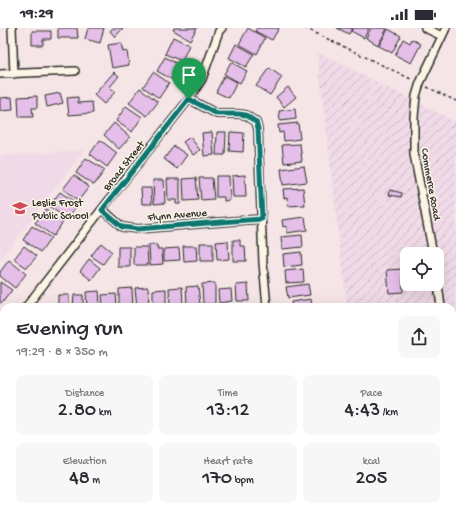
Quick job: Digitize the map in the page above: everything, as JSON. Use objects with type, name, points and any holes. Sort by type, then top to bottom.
[{"type":"street","points":[[12,28],[14,74]]},
{"type":"street","name":"Broad Street","points":[[29,303],[189,99],[202,79],[219,31],[222,28]]},
{"type":"street","points":[[425,28],[442,36]]},
{"type":"street","name":"Commerce Road","points":[[432,247],[414,154],[414,117],[416,96],[420,83],[446,28]]},
{"type":"street","points":[[0,74],[75,71]]},
{"type":"street","points":[[189,99],[217,114],[246,115],[256,122],[258,128],[262,219],[262,263],[267,303]]},
{"type":"street","name":"Flynn Avenue","points":[[102,210],[122,227],[138,229],[262,219]]},
{"type":"street","points":[[439,291],[440,303]]},
{"type":"path","points":[[305,28],[456,101]]},
{"type":"shaded area","points":[[317,52],[456,122],[456,303],[347,303]]},
{"type":"shaded area","name":"Leslie Frost Public School","points":[[84,150],[0,260],[0,156]]},
{"type":"building","points":[[58,28],[77,28],[78,38],[58,38]]},
{"type":"building","points":[[88,28],[104,28],[100,43],[85,39]]},
{"type":"building","points":[[113,28],[123,28],[115,37],[110,31]]},
{"type":"building","points":[[174,28],[197,28],[190,40],[173,30]]},
{"type":"building","points":[[248,28],[265,38],[257,54],[239,44]]},
{"type":"building","points":[[257,28],[279,28],[272,40],[255,31]]},
{"type":"building","points":[[337,28],[352,28],[349,34]]},
{"type":"building","points":[[353,28],[369,28],[364,38],[351,31]]},
{"type":"building","points":[[371,28],[387,29],[378,45],[366,38]]},
{"type":"building","points":[[388,29],[401,36],[392,53],[379,46]]},
{"type":"building","points":[[32,31],[51,31],[51,39],[43,39],[43,45],[32,45]]},
{"type":"building","points":[[173,37],[189,45],[182,61],[165,54]]},
{"type":"building","points":[[403,39],[410,43],[412,39],[421,44],[411,63],[395,55]]},
{"type":"building","points":[[121,43],[123,52],[127,51],[129,65],[112,68],[108,45]]},
{"type":"building","points":[[236,44],[254,54],[246,67],[229,58]]},
{"type":"building","points":[[165,57],[181,66],[173,80],[157,71]]},
{"type":"building","points":[[231,62],[247,71],[240,83],[224,74]]},
{"type":"building","points":[[269,68],[282,77],[270,95],[256,86]]},
{"type":"building","points":[[114,72],[119,76],[109,88],[115,92],[104,104],[94,95]]},
{"type":"building","points":[[153,72],[169,83],[159,98],[143,87]]},
{"type":"building","points":[[224,76],[237,82],[229,98],[216,92]]},
{"type":"building","points":[[288,87],[296,97],[284,107],[276,97]]},
{"type":"building","points":[[140,88],[158,102],[147,116],[129,103]]},
{"type":"building","points":[[60,93],[63,103],[47,107],[45,96]]},
{"type":"building","points":[[37,96],[37,108],[32,108],[33,117],[19,117],[18,97]]},
{"type":"building","points":[[12,97],[13,110],[0,111],[0,98]]},
{"type":"building","points":[[78,97],[78,103],[92,102],[93,113],[69,115],[67,98]]},
{"type":"building","points":[[126,106],[142,117],[132,132],[116,121]]},
{"type":"building","points":[[295,109],[296,119],[280,121],[279,111]]},
{"type":"building","points":[[114,123],[130,137],[119,149],[104,135]]},
{"type":"building","points":[[298,123],[300,139],[284,141],[283,132],[279,133],[278,125]]},
{"type":"building","points":[[212,132],[214,155],[204,156],[202,133]]},
{"type":"building","points":[[217,132],[226,132],[225,155],[216,155]]},
{"type":"building","points":[[230,132],[244,133],[243,152],[229,151]]},
{"type":"building","points":[[190,137],[200,150],[193,155],[183,142]]},
{"type":"building","points":[[100,140],[117,153],[107,167],[90,154]]},
{"type":"building","points":[[300,144],[302,161],[284,163],[282,145]]},
{"type":"building","points":[[174,146],[187,155],[177,169],[164,159]]},
{"type":"building","points":[[86,158],[105,170],[94,185],[76,173]]},
{"type":"building","points":[[304,166],[307,182],[283,185],[281,169]]},
{"type":"building","points":[[74,175],[89,187],[78,201],[63,189]]},
{"type":"building","points":[[245,175],[246,197],[233,197],[232,176]]},
{"type":"building","points":[[216,176],[229,176],[230,200],[224,201],[224,197],[216,197]]},
{"type":"building","points":[[196,178],[198,200],[184,201],[183,179]]},
{"type":"building","points":[[199,178],[212,178],[214,199],[201,200]]},
{"type":"building","points":[[167,179],[180,179],[180,204],[176,204],[176,200],[168,200]]},
{"type":"building","points":[[153,180],[164,180],[165,203],[154,204]]},
{"type":"building","points":[[141,188],[151,188],[152,204],[142,204]]},
{"type":"building","points":[[303,188],[305,205],[288,206],[287,197],[284,198],[283,189]]},
{"type":"building","points":[[390,190],[402,193],[401,197],[389,195]]},
{"type":"building","points":[[60,192],[78,204],[67,219],[49,206]]},
{"type":"building","points":[[46,209],[63,222],[53,236],[35,223]]},
{"type":"building","points":[[305,217],[307,230],[287,233],[287,226],[283,227],[282,220]]},
{"type":"building","points":[[32,226],[51,238],[41,252],[23,240]]},
{"type":"building","points":[[302,235],[303,247],[282,249],[281,237]]},
{"type":"building","points":[[233,240],[240,240],[240,246],[245,246],[246,261],[233,261]]},
{"type":"building","points":[[228,241],[229,259],[217,260],[216,242]]},
{"type":"building","points":[[101,243],[112,252],[103,264],[91,256]]},
{"type":"building","points":[[200,243],[213,243],[213,261],[200,261]]},
{"type":"building","points":[[149,245],[157,245],[157,249],[162,249],[163,264],[150,265]]},
{"type":"building","points":[[24,246],[37,256],[27,268],[14,259]]},
{"type":"building","points":[[183,246],[196,246],[197,261],[184,262]]},
{"type":"building","points":[[118,247],[130,247],[130,267],[118,267]]},
{"type":"building","points":[[134,247],[147,247],[148,265],[134,265]]},
{"type":"building","points":[[179,248],[180,260],[164,261],[164,249]]},
{"type":"building","points":[[301,252],[302,265],[284,267],[283,254]]},
{"type":"building","points":[[89,259],[100,268],[91,280],[80,271]]},
{"type":"building","points":[[9,260],[26,274],[15,288],[0,276],[0,272]]},
{"type":"building","points":[[303,269],[304,282],[286,283],[285,271]]},
{"type":"building","points":[[400,269],[400,291],[403,292],[389,293],[387,270]]},
{"type":"building","points":[[0,282],[12,290],[2,303],[0,302]]},
{"type":"building","points":[[215,283],[215,303],[203,303],[202,284]]},
{"type":"building","points":[[248,284],[249,301],[237,301],[236,285]]},
{"type":"building","points":[[308,284],[310,295],[288,298],[286,287]]},
{"type":"building","points":[[198,286],[200,303],[187,303],[186,287]]},
{"type":"building","points":[[148,287],[149,303],[137,303],[135,288]]},
{"type":"building","points":[[182,287],[183,303],[170,303],[169,288]]},
{"type":"building","points":[[132,288],[133,303],[119,303],[119,289]]},
{"type":"building","points":[[166,289],[166,303],[153,303],[153,290]]},
{"type":"building","points":[[231,289],[232,301],[219,303],[218,290]]},
{"type":"building","points":[[99,291],[100,303],[87,303],[86,292]]},
{"type":"building","points":[[116,294],[117,303],[103,303],[102,295]]},
{"type":"building","points":[[58,295],[69,295],[69,303],[58,303]]},
{"type":"building","points":[[74,295],[83,295],[83,303],[73,303]]},
{"type":"building","points":[[311,299],[312,303],[291,303]]},
{"type":"place","name":"Leslie Frost Public School","points":[[20,208]]},
{"type":"route","points":[[189,99],[217,114],[246,115],[256,122],[258,128],[262,219],[138,229],[122,227],[102,210],[189,99]]}]
